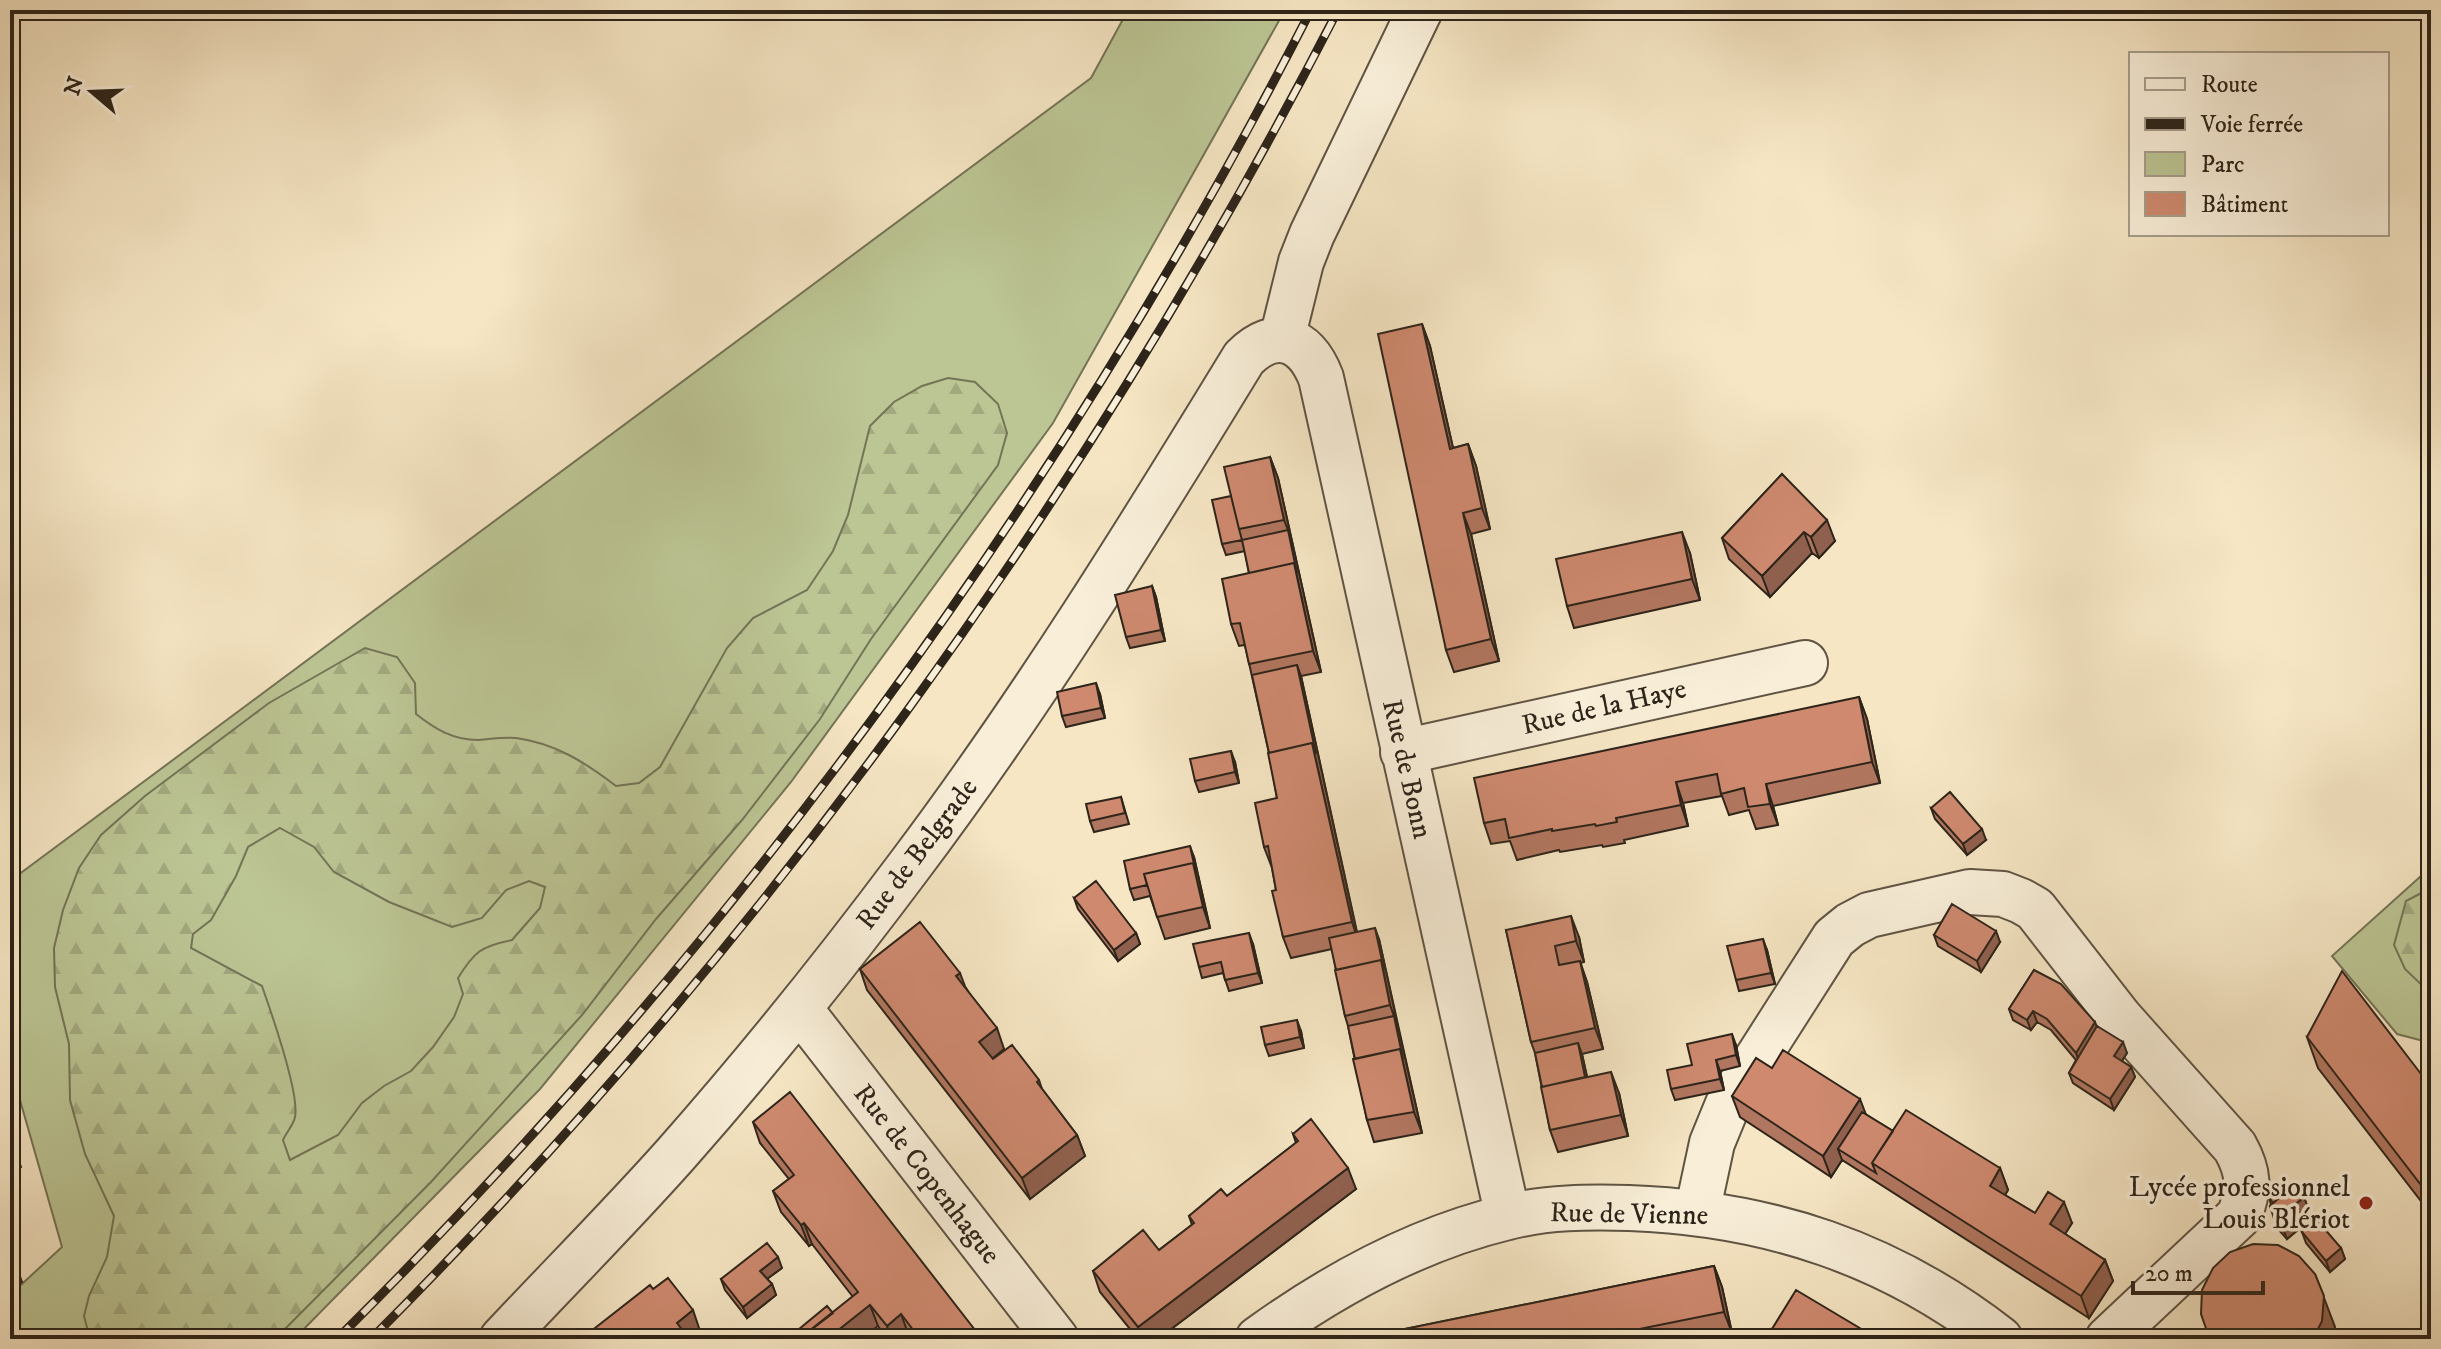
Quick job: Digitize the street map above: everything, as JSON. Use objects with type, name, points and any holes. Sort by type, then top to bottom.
[{"type":"street","points":[[1282,339],[1301,262],[1312,234],[1420,10]]},
{"type":"street","name":"Rue de Belgrade","points":[[502,1339],[676,1154],[799,1008],[911,864],[984,763],[1129,546],[1244,358],[1269,339],[1282,339]]},
{"type":"street","name":"Rue de Bonn","points":[[1282,339],[1307,353],[1321,378],[1508,1217]]},
{"type":"street","name":"Rue de la Haye","points":[[1403,752],[1805,663]]},
{"type":"street","points":[[1697,1213],[1712,1143],[1728,1104],[1834,938],[1859,920],[1889,908],[1970,892],[2003,894],[2035,909],[2120,1018],[2235,1147],[2249,1180],[2239,1216],[2108,1339]]},
{"type":"street","name":"Rue de Copenhague","points":[[799,1008],[1056,1339]]},
{"type":"street","name":"Rue de Vienne","points":[[1258,1339],[1315,1299],[1386,1259],[1447,1235],[1508,1217],[1571,1208],[1697,1213],[1775,1226],[1847,1250],[1922,1286],[1953,1304],[2000,1339]]},
{"type":"green space","points":[[1128,10],[1285,10],[1053,423],[791,782],[540,1089],[294,1339],[10,1339],[10,1295],[62,1247],[10,1065],[10,881],[1091,78]]},
{"type":"green space","points":[[948,378],[975,382],[998,404],[1007,433],[998,465],[871,639],[820,719],[742,820],[656,919],[582,1015],[431,1182],[275,1339],[90,1339],[84,1316],[89,1296],[107,1257],[114,1216],[85,1154],[70,1100],[69,1044],[55,987],[54,948],[63,910],[79,868],[101,835],[145,796],[269,703],[365,648],[397,657],[415,683],[416,714],[445,733],[478,740],[511,738],[544,744],[569,755],[616,786],[639,783],[660,767],[727,648],[753,618],[807,590],[833,551],[848,515],[870,426],[894,402],[922,386]],"holes":[[[280,828],[314,847],[334,872],[389,902],[452,927],[482,918],[506,890],[529,881],[545,887],[540,908],[512,940],[486,948],[469,962],[458,978],[463,994],[454,1017],[411,1071],[362,1103],[338,1135],[290,1160],[283,1140],[295,1117],[293,1090],[262,986],[191,948],[193,934],[211,920],[236,876],[248,847]]]},
{"type":"green space","points":[[2431,867],[2431,1043],[2397,1034],[2332,956]]},
{"type":"green space","points":[[2431,888],[2431,994],[2405,969],[2394,945],[2406,901]]},
{"type":"building","points":[[1422,324],[1450,449],[1468,444],[1482,508],[1463,513],[1491,639],[1446,650],[1378,334]]},
{"type":"building","points":[[1270,457],[1284,520],[1239,529],[1224,467]]},
{"type":"building","points":[[1782,474],[1827,520],[1811,537],[1804,532],[1762,576],[1722,538]]},
{"type":"building","points":[[1231,496],[1242,540],[1222,544],[1212,500]]},
{"type":"building","points":[[1288,530],[1297,573],[1294,563],[1249,573],[1242,540]]},
{"type":"building","points":[[1682,532],[1692,579],[1567,606],[1556,559]]},
{"type":"building","points":[[1294,563],[1313,651],[1249,664],[1240,623],[1231,624],[1222,579]]},
{"type":"building","points":[[1152,586],[1161,630],[1126,637],[1115,595]]},
{"type":"building","points":[[1297,665],[1316,754],[1312,743],[1269,753],[1252,675]]},
{"type":"building","points":[[1096,683],[1101,708],[1062,716],[1057,692]]},
{"type":"building","points":[[1859,697],[1872,762],[1766,784],[1770,804],[1748,807],[1744,788],[1721,794],[1717,774],[1676,782],[1681,805],[1616,818],[1617,822],[1552,829],[1509,838],[1505,819],[1484,823],[1474,778]]},
{"type":"building","points":[[1312,743],[1352,922],[1283,937],[1272,891],[1276,890],[1268,846],[1264,847],[1255,803],[1277,798],[1268,753]]},
{"type":"building","points":[[1231,751],[1235,772],[1195,781],[1190,759]]},
{"type":"building","points":[[1950,792],[1982,829],[1963,844],[1931,808]]},
{"type":"building","points":[[1121,797],[1125,813],[1090,821],[1086,804]]},
{"type":"building","points":[[1190,846],[1196,873],[1193,863],[1144,874],[1147,885],[1130,889],[1124,861]]},
{"type":"building","points":[[1193,863],[1203,907],[1157,917],[1144,874]]},
{"type":"building","points":[[1096,881],[1136,933],[1114,950],[1074,898]]},
{"type":"building","points":[[1952,904],[1996,931],[1977,961],[1934,935]]},
{"type":"building","points":[[1571,916],[1576,941],[1555,946],[1559,965],[1580,961],[1595,1028],[1531,1042],[1506,930]]},
{"type":"building","points":[[920,922],[960,973],[956,976],[997,1028],[979,1042],[993,1059],[1012,1045],[1077,1135],[1022,1178],[860,969]]},
{"type":"building","points":[[1375,928],[1384,970],[1381,960],[1336,970],[1329,938]]},
{"type":"building","points":[[1249,933],[1258,973],[1225,980],[1221,962],[1199,967],[1193,944]]},
{"type":"building","points":[[1763,939],[1771,973],[1736,980],[1727,946]]},
{"type":"building","points":[[1381,960],[1390,1005],[1345,1016],[1335,970]]},
{"type":"building","points":[[2034,970],[2061,984],[2095,1022],[2076,1053],[2047,1019],[2033,1011],[2027,1020],[2009,1009]]},
{"type":"building","points":[[2342,971],[2431,1087],[2431,1198],[2307,1037]]},
{"type":"building","points":[[1394,1016],[1403,1059],[1400,1049],[1355,1059],[1348,1026]]},
{"type":"building","points":[[1297,1020],[1300,1037],[1265,1045],[1261,1027]]},
{"type":"building","points":[[2097,1026],[2123,1042],[2114,1056],[2131,1067],[2110,1099],[2069,1073]]},
{"type":"building","points":[[1732,1034],[1736,1055],[1716,1060],[1720,1079],[1671,1089],[1667,1070],[1692,1065],[1687,1044]]},
{"type":"building","points":[[1578,1043],[1585,1077],[1542,1087],[1535,1053]]},
{"type":"building","points":[[1400,1049],[1414,1112],[1367,1120],[1353,1059]]},
{"type":"building","points":[[1783,1050],[1860,1099],[1823,1156],[1732,1096],[1756,1058],[1772,1068]]},
{"type":"building","points":[[1611,1072],[1621,1115],[1550,1130],[1541,1087]]},
{"type":"building","points":[[790,1092],[982,1339],[920,1339],[901,1314],[887,1326],[870,1305],[827,1339],[799,1339],[858,1292],[804,1223],[801,1225],[773,1191],[794,1175],[753,1122]]},
{"type":"building","points":[[1906,1110],[2000,1168],[1990,1186],[2035,1213],[2048,1192],[2064,1202],[2050,1224],[2105,1260],[2081,1296],[1872,1163]]},
{"type":"building","points":[[1862,1112],[1893,1131],[1872,1163],[1876,1173],[1838,1149]]},
{"type":"building","points":[[1311,1119],[1348,1168],[1138,1327],[1093,1271],[1143,1230],[1159,1250],[1194,1223],[1189,1216],[1221,1189],[1227,1196],[1298,1141],[1293,1134]]},
{"type":"building","points":[[10,1149],[17,1156],[10,1163]]},
{"type":"building","points":[[2287,1181],[2292,1187],[2273,1203],[2269,1197]]},
{"type":"building","points":[[2295,1184],[2304,1197],[2279,1218],[2270,1206]]},
{"type":"building","points":[[2316,1219],[2341,1248],[2326,1261],[2302,1232]]},
{"type":"building","points":[[767,1243],[778,1257],[760,1271],[772,1284],[743,1307],[721,1279]]},
{"type":"building","points":[[2253,1244],[2278,1245],[2299,1256],[2315,1274],[2324,1296],[2322,1321],[2313,1339],[2209,1337],[2201,1314],[2202,1290],[2213,1268],[2230,1252]]},
{"type":"building","points":[[10,1263],[18,1271],[10,1278]]},
{"type":"building","points":[[1714,1266],[1724,1312],[1590,1339],[1356,1339]]},
{"type":"building","points":[[668,1278],[693,1310],[677,1323],[689,1339],[581,1339],[650,1285],[653,1289]]},
{"type":"building","points":[[1796,1290],[1878,1339],[1788,1339],[1772,1329]]},
{"type":"building","points":[[827,1306],[833,1313],[799,1339],[787,1339]]},
{"type":"railway","points":[[337,1339],[481,1190],[619,1036],[751,877],[876,713],[995,544],[1108,371],[1213,192],[1311,10]]},
{"type":"railway","points":[[371,1339],[514,1190],[651,1036],[781,877],[906,712],[1024,543],[1135,370],[1240,192],[1338,10]]},
{"type":"place","name":"Lycée professionnel Louis Blériot","points":[[2366,1203]]}]
